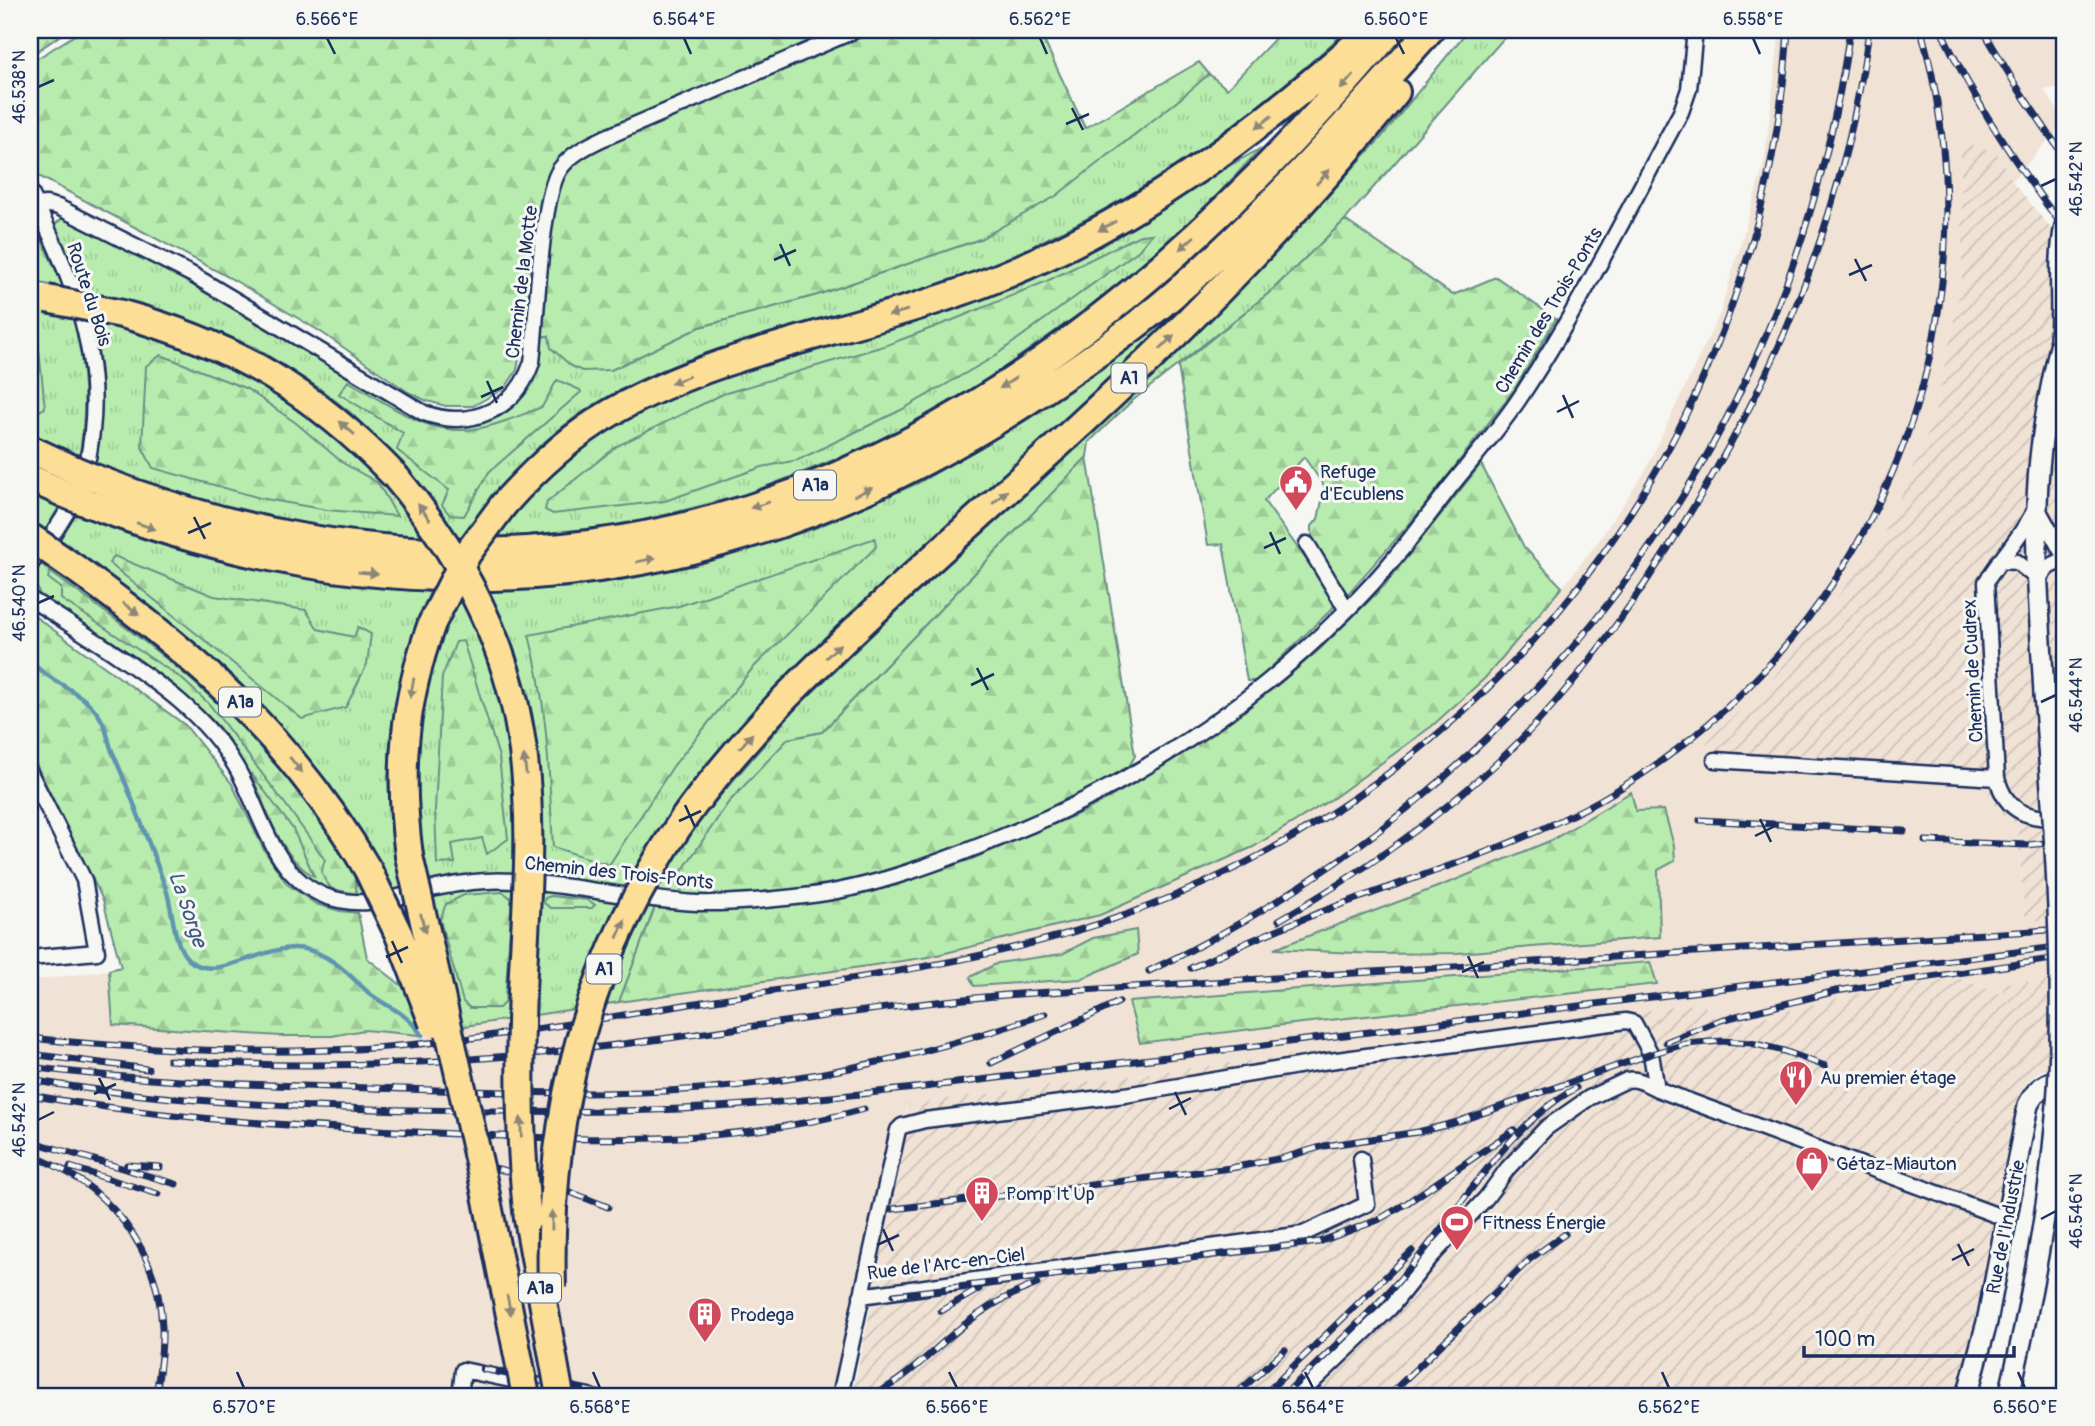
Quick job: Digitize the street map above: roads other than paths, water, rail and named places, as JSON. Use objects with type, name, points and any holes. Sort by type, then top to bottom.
[{"type":"highway","points":[[526,1396],[469,1119],[409,856],[402,793],[402,753],[415,675],[432,623],[467,554],[504,504],[551,456],[612,413],[656,390],[738,358],[894,314],[965,290],[1035,262],[1101,229],[1166,191],[1229,149],[1319,77],[1372,30]]},
{"type":"highway","name":"A1a","points":[[30,478],[79,486],[264,531],[343,545],[444,552],[535,550],[611,541],[703,522],[773,500],[850,470],[934,428],[1013,379],[1093,322],[1174,255],[1259,176],[1310,123],[1391,30]]},
{"type":"highway","name":"A1a","points":[[30,449],[79,486],[156,529],[259,556],[341,570],[443,578],[537,575],[616,566],[709,546],[781,524],[860,494],[947,450],[1046,389],[1137,325],[1210,262],[1277,197],[1430,30]]},
{"type":"highway","name":"A1","points":[[560,1396],[553,1357],[551,1251],[554,1177],[567,1090],[594,993],[625,919],[683,821],[728,761],[784,699],[860,624],[1101,405],[1192,317],[1335,164],[1447,30]]},
{"type":"highway","name":"A1a","points":[[38,297],[122,314],[170,328],[205,341],[271,374],[348,429],[395,476],[434,525],[473,590],[502,660],[520,729],[527,778],[529,833],[521,1028],[524,1177],[532,1245],[553,1357]]},
{"type":"highway","name":"A1a","points":[[30,537],[181,648],[250,712],[313,786],[368,870],[411,964],[469,1119]]},
{"type":"main road","points":[[2009,1396],[2027,1317],[2042,1228],[2055,1122],[2060,1047],[2058,905],[2044,694],[2037,506],[2041,453],[2059,349],[2065,226]]},
{"type":"main road","points":[[2059,349],[2065,327]]},
{"type":"main road","name":"Rue de l'Industrie","points":[[1967,1396],[1987,1322],[2028,1105],[2043,1084],[2065,1078]]},
{"type":"street","name":"Chemin de la Motte","points":[[36,205],[58,207],[169,262],[425,413],[443,419],[469,419],[506,404],[529,371],[547,213],[557,174],[571,156],[604,138],[856,30]]},
{"type":"street","name":"Chemin des Trois-Ponts","points":[[30,599],[158,682],[184,704],[212,733],[236,767],[275,850],[291,874],[317,893],[336,899],[378,902],[481,880],[516,881],[697,902],[746,901],[810,896],[866,883],[968,850],[1031,825],[1121,781],[1166,754],[1259,690],[1347,610],[1384,570],[1521,397],[1583,293],[1681,112],[1689,89],[1695,30]]},
{"type":"street","name":"Route du Bois","points":[[30,191],[64,264],[82,318],[90,349],[95,400],[89,453],[80,486],[66,514],[30,565]]},
{"type":"street","points":[[1999,561],[2017,562],[2038,579],[2048,566],[2065,558],[2037,506]]},
{"type":"street","name":"Chemin de Cudrex","points":[[2037,506],[2025,529],[1986,582],[1997,778],[2006,800],[2022,813],[2065,820]]},
{"type":"street","points":[[1307,544],[1347,610]]},
{"type":"street","points":[[1715,760],[1997,778]]},
{"type":"street","points":[[30,773],[84,880],[97,952],[30,958]]},
{"type":"street","name":"Rue de l'Arc-en-Ciel","points":[[1361,1159],[1367,1205],[1303,1234],[861,1296],[898,1130],[902,1126],[925,1120],[1186,1086],[1229,1076],[1322,1062],[1626,1021],[1634,1023],[1651,1054],[1657,1089]]},
{"type":"street","points":[[1298,1396],[1390,1308],[1430,1258],[1546,1128],[1589,1098],[1627,1080],[1634,1079],[2007,1219]]},
{"type":"street","points":[[840,1396],[861,1296]]},
{"type":"street","points":[[460,1396],[463,1370],[589,1396]]},
{"type":"waterway","name":"La Sorge","points":[[30,645],[30,661],[79,695],[96,711],[102,721],[166,889],[179,945],[188,959],[200,966],[214,968],[277,950],[309,950],[349,974],[373,996],[407,1018],[422,1035]]},
{"type":"railway","points":[[30,1038],[116,1046],[287,1051],[373,1048],[538,1029],[918,968],[1024,945],[1128,914],[1264,853],[1387,774],[1496,680],[1590,571],[1668,449],[1727,318],[1768,177],[1788,30]]},
{"type":"railway","points":[[1149,971],[1285,896],[1410,806],[1521,704],[1619,589],[1702,464],[1769,328],[1818,183],[1850,30]]},
{"type":"railway","points":[[1279,920],[1394,847],[1499,761],[1569,687],[1649,577],[1706,487],[1740,426],[1798,301],[1822,236],[1841,170],[1857,101],[1869,30]]},
{"type":"railway","points":[[1191,968],[1312,916],[1511,842],[1572,815],[1602,799],[1696,734],[1777,656],[1843,567],[1894,469],[1928,364],[1944,255],[1942,143],[1921,30]]},
{"type":"railway","points":[[1941,30],[1997,133],[2065,229]]},
{"type":"railway","points":[[1983,30],[2015,84],[2065,158]]},
{"type":"railway","points":[[1700,820],[1904,831]]},
{"type":"railway","points":[[1925,841],[2027,845],[2065,841]]},
{"type":"railway","points":[[169,1060],[279,1065],[443,1061],[608,1046],[864,1011],[1018,994],[2065,929]]},
{"type":"railway","points":[[30,1080],[172,1098],[315,1107],[546,1111],[712,1107],[924,1087],[2065,946]]},
{"type":"railway","points":[[1666,1042],[1721,1020],[1836,991],[2065,957]]},
{"type":"railway","points":[[991,1063],[1119,1002]]},
{"type":"railway","points":[[30,1067],[115,1076],[243,1084],[536,1093],[700,1089],[788,1079],[875,1063],[960,1041],[1045,1014]]},
{"type":"railway","points":[[893,1209],[1231,1168],[1283,1158],[1324,1146],[1418,1132],[1454,1123],[1685,1044],[1722,1041],[1751,1043],[1784,1051],[1825,1066]]},
{"type":"railway","points":[[30,1054],[148,1069]]},
{"type":"railway","points":[[1283,1396],[1399,1281],[1508,1144],[1552,1104],[1576,1088]]},
{"type":"railway","points":[[30,1095],[131,1110],[283,1125],[598,1139],[705,1136],[811,1122],[864,1109]]},
{"type":"railway","points":[[894,1295],[1319,1242],[1378,1220],[1514,1130]]},
{"type":"railway","points":[[30,1141],[176,1184]]},
{"type":"railway","points":[[30,1155],[82,1182],[104,1200],[139,1244],[159,1297],[162,1327],[156,1396]]},
{"type":"railway","points":[[473,1163],[532,1177],[608,1207]]},
{"type":"railway","points":[[127,1165],[160,1167]]},
{"type":"railway","points":[[70,1167],[158,1194]]},
{"type":"railway","points":[[1388,1396],[1530,1259],[1565,1234]]},
{"type":"railway","points":[[1263,1396],[1412,1251]]},
{"type":"railway","points":[[871,1396],[900,1379],[986,1309],[1037,1284]]},
{"type":"railway","points":[[941,1311],[979,1289]]},
{"type":"railway","points":[[1234,1396],[1285,1350]]},
{"type":"railway","points":[[483,1369],[612,1396]]},
{"type":"place","name":"Refuge d'Ecublens","points":[[1296,512]]},
{"type":"place","name":"Au premier étage","points":[[1796,1107]]},
{"type":"place","name":"Gétaz-Miauton","points":[[1812,1193]]},
{"type":"place","name":"Pomp It Up","points":[[982,1223]]},
{"type":"place","name":"Fitness Énergie","points":[[1457,1252]]},
{"type":"place","name":"Prodega","points":[[705,1344]]}]
